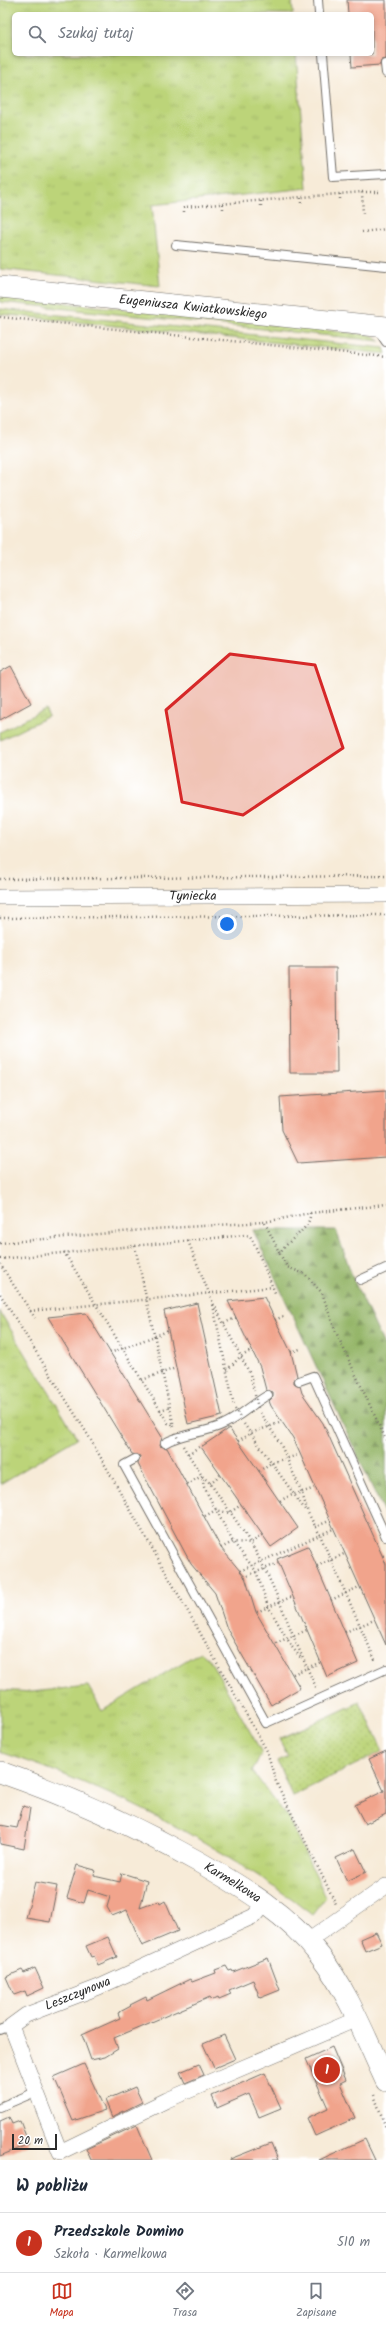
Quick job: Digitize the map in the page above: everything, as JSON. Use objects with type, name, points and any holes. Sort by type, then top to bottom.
[{"type":"street","name":"Eugeniusza Kwiatkowskiego","points":[[0,287],[382,332]]},
{"type":"street","name":"Tyniecka","points":[[0,897],[386,895]]},
{"type":"street","name":"Karmelkowa","points":[[0,1772],[88,1805],[130,1826],[214,1870],[291,1922],[308,1941],[342,1988],[386,2082]]},
{"type":"street","points":[[308,1941],[386,1886]]},
{"type":"street","name":"Leszczynowa","points":[[265,1903],[254,1916],[99,1987],[26,2015],[5,2028],[38,2092],[60,2152],[167,2100],[357,2019]]},
{"type":"lane","points":[[318,0],[319,12]]},
{"type":"lane","points":[[323,56],[333,177],[386,174]]},
{"type":"lane","points":[[176,245],[386,266]]},
{"type":"lane","points":[[360,1280],[386,1268]]},
{"type":"lane","points":[[299,1381],[313,1376],[386,1537]]},
{"type":"lane","points":[[164,1443],[181,1435],[224,1425],[254,1403],[268,1395]]},
{"type":"lane","points":[[135,1459],[124,1465],[266,1723],[383,1670]]},
{"type":"lane","points":[[0,2107],[38,2092]]},
{"type":"path","points":[[362,192],[363,216]]},
{"type":"path","points":[[184,212],[184,207],[362,192],[380,192]]},
{"type":"path","points":[[340,194],[340,199]]},
{"type":"path","points":[[300,198],[301,203]]},
{"type":"path","points":[[261,201],[261,207]]},
{"type":"path","points":[[223,204],[223,210]]},
{"type":"path","points":[[362,232],[386,230]]},
{"type":"path","points":[[0,317],[386,357]]},
{"type":"path","points":[[0,879],[386,876]]},
{"type":"path","points":[[0,918],[386,915]]},
{"type":"path","points":[[0,1243],[265,1222],[310,1212],[386,1205]]},
{"type":"path","points":[[280,1254],[288,1242],[308,1224],[310,1212]]},
{"type":"path","points":[[265,1222],[287,1267],[305,1274],[322,1293],[335,1330],[386,1440]]},
{"type":"path","points":[[0,1259],[250,1236],[276,1295]]},
{"type":"path","points":[[188,1241],[213,1303],[250,1374],[258,1408],[280,1443],[302,1493],[308,1513],[320,1535],[360,1626],[383,1670]]},
{"type":"path","points":[[134,1246],[163,1371],[175,1433],[202,1476],[210,1482],[251,1543],[294,1634],[301,1658]]},
{"type":"path","points":[[64,1252],[168,1423],[174,1426]]},
{"type":"path","points":[[0,1264],[35,1318]]},
{"type":"path","points":[[30,1311],[273,1287]]},
{"type":"path","points":[[0,1294],[88,1435],[267,1751],[276,1782],[342,1917]]},
{"type":"path","points":[[213,1303],[235,1409],[292,1493],[308,1513]]},
{"type":"path","points":[[275,1320],[284,1316]]},
{"type":"path","points":[[224,1323],[236,1318]]},
{"type":"path","points":[[110,1353],[122,1347],[168,1331]]},
{"type":"path","points":[[291,1352],[300,1349]]},
{"type":"path","points":[[227,1370],[240,1357],[251,1351]]},
{"type":"path","points":[[142,1380],[163,1371],[176,1368]]},
{"type":"path","points":[[160,1410],[170,1407]]},
{"type":"path","points":[[238,1441],[250,1433],[270,1428],[282,1422]]},
{"type":"path","points":[[188,1454],[200,1446]]},
{"type":"path","points":[[259,1471],[271,1463],[287,1460],[298,1454]]},
{"type":"path","points":[[210,1482],[220,1475]]},
{"type":"path","points":[[187,1484],[202,1476]]},
{"type":"path","points":[[202,1476],[204,1487],[233,1542],[256,1571],[268,1606],[301,1658],[321,1698]]},
{"type":"path","points":[[280,1501],[292,1493],[302,1493],[314,1488]]},
{"type":"path","points":[[205,1516],[216,1510],[230,1513],[241,1506]]},
{"type":"path","points":[[315,1527],[329,1520]]},
{"type":"path","points":[[240,1571],[333,1529]]},
{"type":"path","points":[[221,1548],[233,1542],[251,1543],[262,1535]]},
{"type":"path","points":[[317,1566],[344,1554]]},
{"type":"path","points":[[382,1556],[386,1555]]},
{"type":"path","points":[[244,1577],[279,1563]]},
{"type":"path","points":[[331,1600],[359,1587]]},
{"type":"path","points":[[256,1612],[293,1596]]},
{"type":"path","points":[[345,1632],[374,1620]]},
{"type":"path","points":[[276,1643],[294,1634],[307,1630]]},
{"type":"path","points":[[293,1674],[321,1662]]},
{"type":"highlighted area","points":[[230,654],[315,665],[343,748],[243,815],[182,802],[166,710]]},
{"type":"green space","points":[[0,0],[292,0],[293,12],[12,12],[12,56],[296,56],[307,188],[152,205],[160,286],[0,269]]},
{"type":"green space","points":[[0,296],[371,335],[380,341],[0,302]]},
{"type":"green space","points":[[0,309],[384,348],[386,354],[0,314]]},
{"type":"green space","points":[[45,709],[49,716],[0,740],[0,732]]},
{"type":"green space","points":[[253,1230],[336,1230],[354,1281],[386,1349],[386,1517]]},
{"type":"green space","points":[[0,1312],[77,1438],[0,1484]]},
{"type":"green space","points":[[200,1652],[210,1660],[262,1753],[252,1771],[288,1818],[326,1897],[312,1915],[278,1889],[241,1865],[164,1820],[82,1782],[0,1752],[0,1690],[31,1692],[88,1686],[102,1711]]},
{"type":"green space","points":[[360,1702],[383,1751],[292,1796],[277,1761],[288,1756],[279,1739]]},
{"type":"building","points":[[347,0],[386,0],[386,59],[381,60],[380,65],[352,67],[351,56],[374,56],[374,12],[348,12]]},
{"type":"building","points":[[11,666],[31,703],[0,720],[0,672]]},
{"type":"building","points":[[289,968],[336,968],[337,1073],[290,1073]]},
{"type":"building","points":[[386,1090],[386,1157],[298,1163],[282,1130],[280,1097]]},
{"type":"building","points":[[264,1297],[291,1352],[297,1376],[294,1383],[300,1386],[302,1393],[323,1423],[386,1564],[386,1645],[293,1438],[271,1406],[269,1401],[273,1397],[273,1392],[266,1390],[260,1367],[228,1301]]},
{"type":"building","points":[[197,1303],[222,1416],[188,1424],[164,1311]]},
{"type":"building","points":[[86,1313],[162,1437],[160,1446],[167,1448],[221,1548],[245,1577],[256,1612],[300,1688],[271,1705],[227,1629],[215,1593],[191,1564],[138,1464],[140,1456],[132,1454],[48,1317]]},
{"type":"building","points":[[229,1428],[298,1528],[271,1547],[201,1447]]},
{"type":"building","points":[[308,1546],[358,1663],[327,1677],[277,1559]]},
{"type":"building","points":[[386,1751],[386,1814],[365,1824],[355,1805],[384,1791],[369,1759]]},
{"type":"building","points":[[23,1806],[30,1808],[24,1849],[0,1844],[0,1825],[17,1828]]},
{"type":"building","points":[[355,1849],[366,1872],[347,1881],[336,1858]]},
{"type":"building","points":[[77,1865],[95,1870],[94,1876],[120,1882],[122,1873],[147,1881],[140,1908],[159,1901],[160,1904],[165,1901],[178,1931],[142,1946],[127,1910],[112,1916],[107,1907],[110,1897],[88,1890],[84,1903],[67,1898]]},
{"type":"building","points":[[35,1882],[57,1886],[50,1922],[26,1918]]},
{"type":"building","points":[[376,1932],[382,1944],[365,1951],[360,1939]]},
{"type":"building","points":[[108,1937],[117,1957],[98,1965],[94,1956],[91,1957],[86,1946]]},
{"type":"building","points":[[268,1958],[280,1990],[260,1998],[253,1980],[229,1990],[231,1994],[212,2000],[210,1997],[114,2038],[118,2049],[105,2057],[91,2060],[82,2035],[120,2018],[118,2013],[131,2006],[130,2005],[146,1997],[147,2000],[190,1979],[192,1982],[216,1973],[215,1970],[226,1966],[229,1971],[232,1970],[233,1972]]},
{"type":"building","points":[[35,1968],[44,1988],[27,1996],[25,1991],[14,1995],[6,1977],[22,1970],[24,1973]]},
{"type":"building","points":[[224,2035],[235,2059],[214,2068],[203,2044]]},
{"type":"building","points":[[332,2047],[346,2080],[340,2083],[355,2118],[315,2136],[307,2118],[328,2108],[306,2059]]},
{"type":"building","points":[[84,2064],[105,2110],[73,2121],[54,2077]]},
{"type":"building","points":[[199,2064],[204,2075],[185,2083],[180,2072]]},
{"type":"building","points":[[265,2073],[281,2108],[259,2117],[249,2094],[217,2108],[212,2096]]},
{"type":"building","points":[[135,2087],[142,2102],[112,2117],[105,2100]]},
{"type":"building","points":[[9,2117],[12,2124],[20,2121],[29,2144],[0,2156],[0,2121]]},
{"type":"building","points":[[137,2125],[152,2160],[91,2160],[86,2149]]},
{"type":"building","points":[[365,2139],[375,2160],[319,2160]]},
{"type":"building","points":[[271,2143],[278,2160],[230,2160],[230,2159]]},
{"type":"place","name":"Przedszkole Domino","points":[[327,2070]]}]
